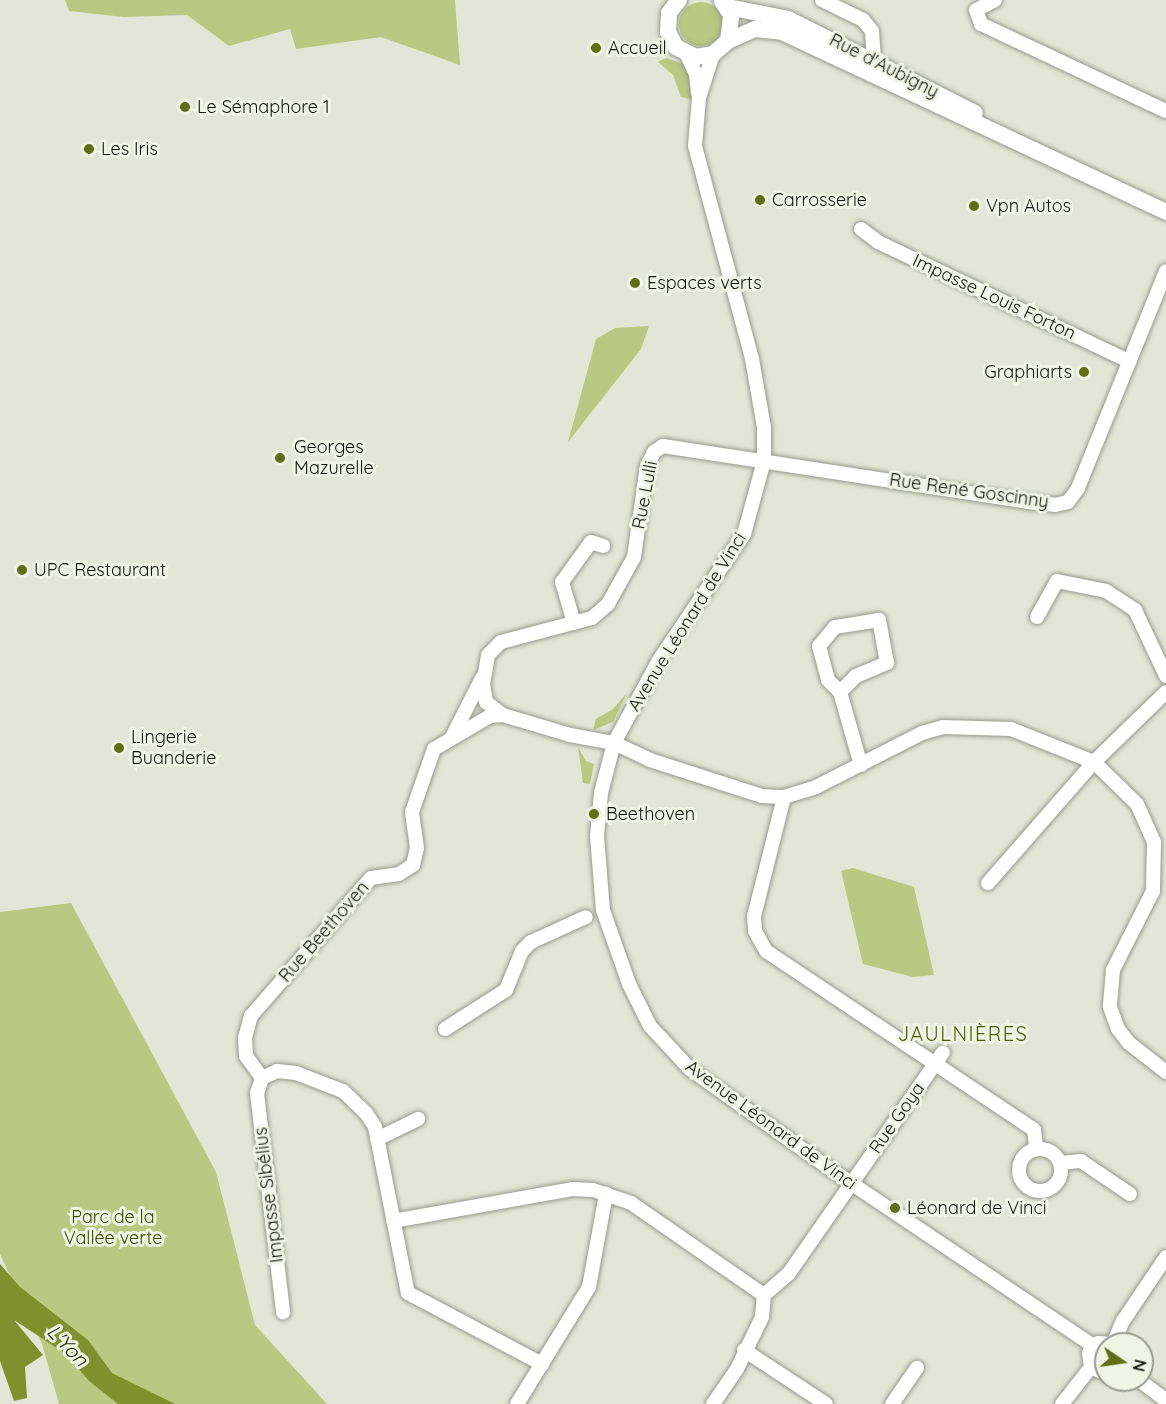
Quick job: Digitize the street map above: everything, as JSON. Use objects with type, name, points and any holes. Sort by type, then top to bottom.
[{"type":"main road","points":[[658,0],[674,7],[671,40],[687,55],[713,54],[728,40],[733,24],[725,3]]},
{"type":"main road","name":"Rue d'Aubigny","points":[[725,3],[788,19],[874,60],[1032,147]]},
{"type":"main road","name":"Rue d'Aubigny","points":[[728,40],[755,29],[782,32],[876,79],[1032,147],[1166,212]]},
{"type":"street","points":[[822,0],[863,20],[873,30],[874,60]]},
{"type":"street","points":[[995,0],[976,10],[981,24],[1166,111]]},
{"type":"street","name":"Avenue Léonard de Vinci","points":[[713,54],[699,98],[695,134],[698,162],[752,360],[764,428],[764,461],[744,534],[658,660],[614,743],[601,793],[598,874],[603,910],[616,950],[650,1026],[706,1082],[1093,1346]]},
{"type":"street","name":"Avenue Léonard de Vinci","points":[[687,55],[696,74],[699,98]]},
{"type":"street","name":"Impasse Louis Forton","points":[[861,229],[878,242],[1129,361]]},
{"type":"street","name":"Rue René Goscinny","points":[[764,461],[1037,503],[1068,502],[1078,488],[1166,271]]},
{"type":"street","name":"Rue Lulli","points":[[483,676],[494,647],[574,623],[600,612],[623,583],[634,557],[647,466],[654,452],[663,446],[679,446],[764,461]]},
{"type":"street","points":[[574,623],[562,582],[591,542],[603,546]]},
{"type":"street","points":[[1037,617],[1057,581],[1106,591],[1135,610],[1166,676]]},
{"type":"street","points":[[840,692],[856,676],[887,663],[879,620],[835,627],[819,646],[828,680],[840,692],[861,765]]},
{"type":"street","points":[[483,676],[486,702],[503,715],[570,735],[614,743],[650,760],[750,792],[784,796],[861,765],[922,733],[965,725],[1020,732],[1094,762],[1137,804],[1154,842],[1153,891],[1113,970],[1110,1007],[1118,1029],[1129,1043],[1166,1072]]},
{"type":"street","points":[[453,735],[483,676]]},
{"type":"street","points":[[988,883],[1094,762],[1166,692]]},
{"type":"street","name":"Rue Beethoven","points":[[262,1078],[246,1056],[245,1038],[251,1016],[371,878],[399,874],[413,865],[417,848],[414,804],[434,749],[453,735],[489,716],[503,715]]},
{"type":"street","points":[[784,796],[754,916],[759,941],[776,960],[1034,1130],[1036,1147],[1017,1173],[1019,1181],[1028,1188],[1048,1190],[1059,1177],[1061,1163],[1052,1152],[1036,1147]]},
{"type":"street","points":[[445,1029],[506,990],[522,951],[531,942],[586,916]]},
{"type":"street","name":"Rue Goya","points":[[764,1295],[789,1273],[943,1052]]},
{"type":"street","points":[[262,1078],[277,1071],[296,1073],[343,1091],[366,1113],[377,1139],[406,1288],[414,1300],[481,1331],[542,1364]]},
{"type":"street","name":"Impasse Sibélius","points":[[262,1078],[257,1093],[283,1312]]},
{"type":"street","points":[[377,1139],[418,1119]]},
{"type":"street","points":[[1061,1163],[1082,1161],[1130,1194]]},
{"type":"street","points":[[393,1221],[572,1189],[606,1194],[648,1214],[764,1295],[762,1317],[744,1350],[737,1369],[713,1404]]},
{"type":"street","points":[[517,1404],[589,1287],[606,1194]]},
{"type":"street","points":[[1118,1332],[1122,1321],[1166,1257]]},
{"type":"street","points":[[1062,1404],[1091,1367],[1089,1353],[1093,1346]]},
{"type":"street","points":[[744,1350],[826,1404]]},
{"type":"street","points":[[892,1404],[916,1368]]},
{"type":"green space","points":[[65,0],[455,0],[460,65],[381,37],[296,49],[290,29],[229,46],[187,15],[124,17],[69,11]]},
{"type":"green space","points":[[701,2],[716,9],[723,24],[716,39],[701,46],[686,39],[679,24],[686,9]]},
{"type":"green space","points":[[666,58],[687,65],[694,93],[690,99],[681,97],[673,75],[658,62]]},
{"type":"green space","points":[[649,326],[641,349],[568,442],[596,339],[615,328]]},
{"type":"green space","points":[[627,693],[613,722],[593,730],[596,719],[613,709]]},
{"type":"green space","points":[[578,747],[586,761],[594,764],[590,784],[583,783]]},
{"type":"green space","points":[[853,868],[914,887],[934,975],[913,977],[863,964],[841,871]]},
{"type":"green space","name":"Parc de la Vallée verte","points":[[71,903],[216,1172],[255,1325],[327,1404],[59,1404],[42,1344],[0,1254],[0,912]]},
{"type":"water","name":"L'Yon","points":[[0,1264],[20,1287],[88,1340],[112,1373],[175,1404],[118,1404],[89,1381],[66,1354],[14,1320],[43,1355],[25,1367],[27,1398],[14,1401],[0,1361]]},
{"type":"place","name":"Accueil","points":[[596,48]]},
{"type":"place","name":"Le Sémaphore 1","points":[[185,107]]},
{"type":"place","name":"Les Iris","points":[[89,149]]},
{"type":"place","name":"Carrosserie","points":[[760,200]]},
{"type":"place","name":"Vpn Autos","points":[[974,206]]},
{"type":"place","name":"Espaces verts","points":[[635,283]]},
{"type":"place","name":"Graphiarts","points":[[1084,372]]},
{"type":"place","name":"Georges Mazurelle","points":[[280,458]]},
{"type":"place","name":"UPC Restaurant","points":[[22,570]]},
{"type":"place","name":"Lingerie Buanderie","points":[[119,748]]},
{"type":"place","name":"Beethoven","points":[[594,814]]},
{"type":"place","name":"Léonard de Vinci","points":[[895,1208]]},
{"type":"district","name":"JAULNIÈRES","points":[[963,1033]]}]
